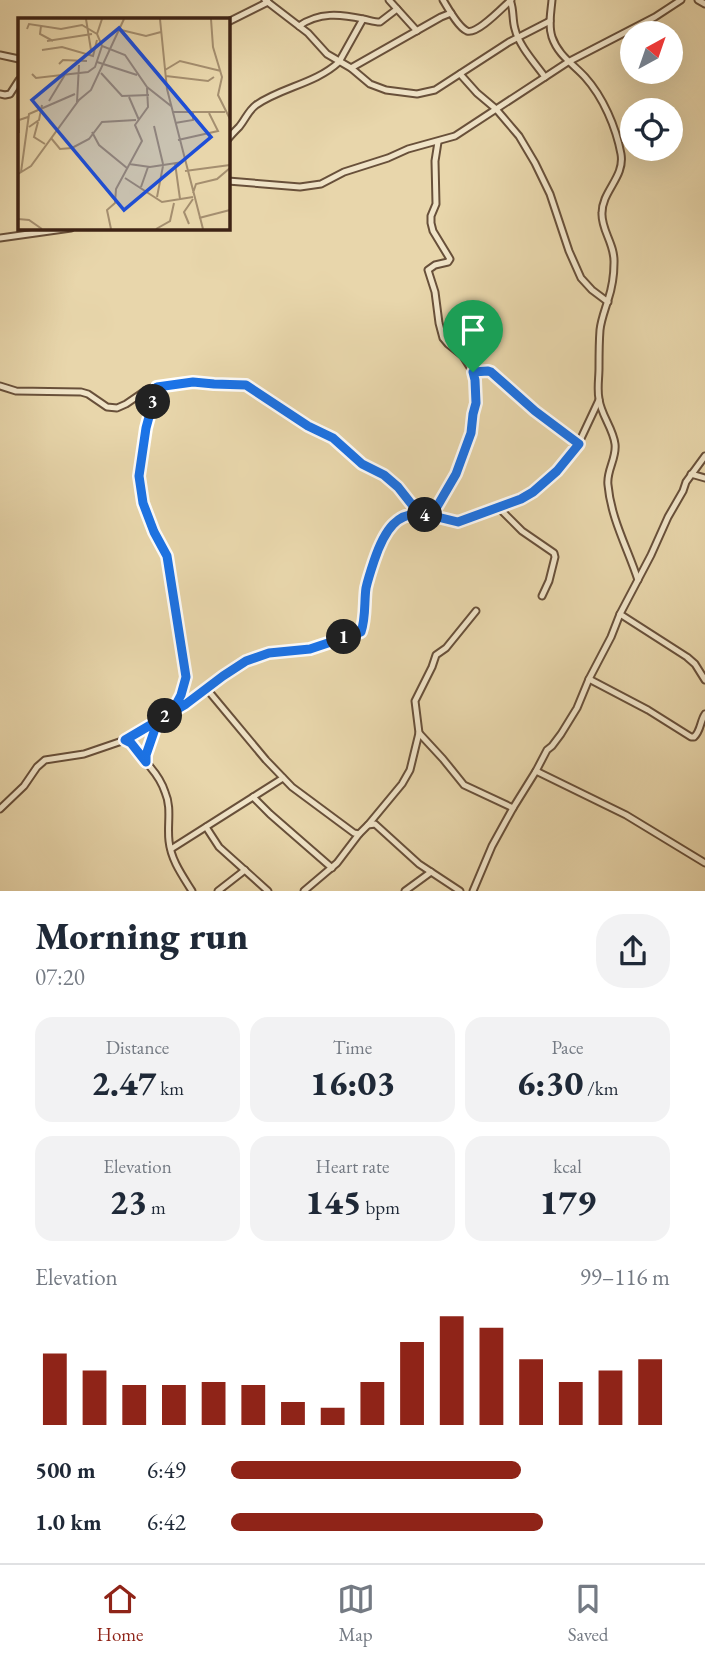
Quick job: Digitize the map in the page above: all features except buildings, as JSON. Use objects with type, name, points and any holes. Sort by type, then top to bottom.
[{"type":"street","points":[[389,0],[417,31]]},
{"type":"street","points":[[443,0],[464,29],[471,32],[480,28],[510,1]]},
{"type":"street","points":[[498,0],[510,1]]},
{"type":"street","points":[[552,0],[550,30],[555,45],[598,97],[613,128],[621,155],[618,174],[602,210],[603,222],[614,252],[608,302],[600,331],[599,400],[615,444],[607,481],[612,508],[638,580]]},
{"type":"street","points":[[229,181],[312,186],[408,149],[438,142],[465,131],[568,62],[681,0]]},
{"type":"street","points":[[698,0],[705,4]]},
{"type":"street","points":[[510,1],[518,37],[545,77]]},
{"type":"street","points":[[229,22],[269,2],[315,40],[327,54],[351,68],[362,79],[379,88],[417,94],[435,90],[518,37],[550,20]]},
{"type":"street","points":[[299,26],[320,15],[380,22],[397,9]]},
{"type":"street","points":[[351,68],[451,13]]},
{"type":"street","points":[[229,136],[239,128],[252,108],[310,81],[339,62],[363,19]]},
{"type":"street","points":[[0,55],[18,59]]},
{"type":"street","points":[[460,74],[519,136],[544,180],[581,278],[608,302]]},
{"type":"street","points":[[0,94],[10,94],[18,82]]},
{"type":"street","points":[[431,517],[456,474],[471,433],[476,403],[473,372],[463,356],[443,338],[435,292],[428,274],[431,267],[449,262],[450,259],[433,232],[431,223],[436,204],[435,161],[438,142]]},
{"type":"street","points":[[0,238],[64,229]]},
{"type":"street","points":[[473,372],[491,372],[535,411],[579,444]]},
{"type":"street","points":[[0,386],[16,391],[88,394],[107,407],[117,408],[148,389],[157,387],[193,382],[246,385],[308,426],[333,438],[362,464],[384,475],[421,513],[458,522],[521,499],[542,485],[579,444],[599,400]]},
{"type":"street","points":[[157,387],[146,428],[139,476],[143,503],[154,532],[166,552],[185,669],[185,684],[172,712]]},
{"type":"street","points":[[473,891],[492,846],[513,808],[547,750],[577,708],[668,517],[691,474],[705,456]]},
{"type":"street","points":[[691,474],[705,478]]},
{"type":"street","points":[[411,515],[413,506]]},
{"type":"street","points":[[498,507],[522,531],[554,553],[550,580],[542,596]]},
{"type":"street","points":[[0,809],[24,786],[45,760],[84,754],[129,740],[253,658],[310,649],[360,634],[363,628],[367,583],[384,535],[395,522],[421,513]]},
{"type":"street","points":[[304,891],[332,868],[408,776],[419,733],[415,701],[436,655],[446,648],[476,611]]},
{"type":"street","points":[[620,614],[687,657],[705,680]]},
{"type":"street","points":[[589,679],[641,706],[691,737],[698,733],[705,714]]},
{"type":"street","points":[[206,688],[292,787],[341,824],[359,834]]},
{"type":"street","points":[[146,762],[158,720]]},
{"type":"street","points":[[419,733],[464,785],[513,808]]},
{"type":"street","points":[[129,740],[158,777],[167,799],[170,849],[177,867],[192,891]]},
{"type":"street","points":[[536,771],[626,815],[705,863]]},
{"type":"street","points":[[170,849],[283,778]]},
{"type":"street","points":[[253,797],[332,868]]},
{"type":"street","points":[[368,825],[378,826],[431,872],[460,891]]},
{"type":"street","points":[[206,827],[219,847],[268,891]]},
{"type":"street","points":[[218,891],[245,870]]},
{"type":"street","points":[[405,891],[431,872]]},
{"type":"route","points":[[473,372],[476,408],[471,433],[456,474],[431,517],[416,513],[395,522],[384,535],[367,583],[361,632],[310,649],[269,653],[238,666],[186,704],[172,712],[158,720],[125,740],[131,743],[146,762],[154,728],[158,720],[172,712],[186,677],[167,556],[154,532],[141,496],[139,476],[146,428],[157,387],[193,382],[246,385],[308,426],[333,438],[362,464],[384,475],[421,513],[431,517],[447,521],[458,522],[533,492],[557,471],[579,444],[535,411],[491,372],[473,372]]}]
